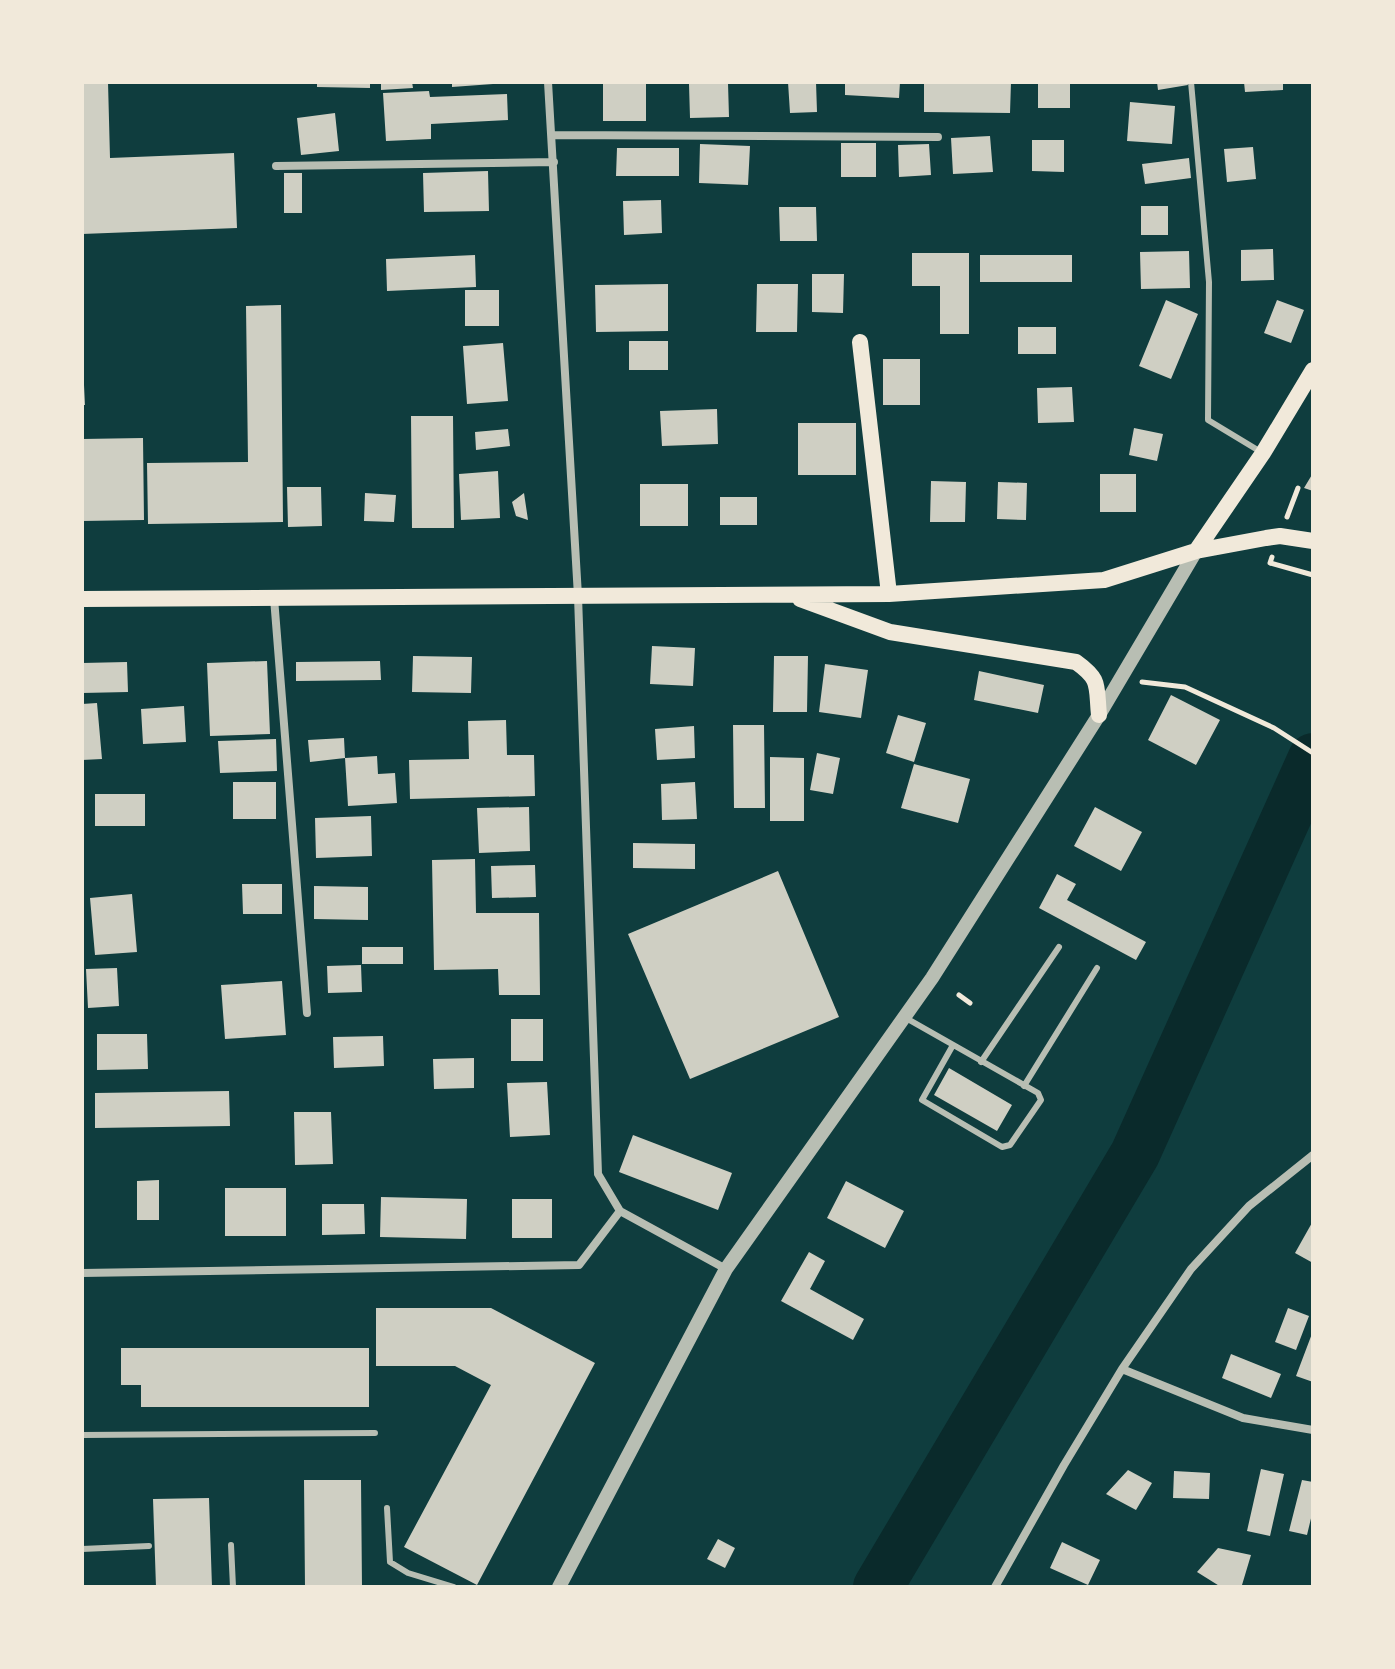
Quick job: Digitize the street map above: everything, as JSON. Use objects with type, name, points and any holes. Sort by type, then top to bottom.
[{"type":"main road","points":[[860,342],[889,594]]},
{"type":"main road","points":[[1196,551],[1263,453],[1313,370]]},
{"type":"main road","points":[[82,599],[889,594],[1104,580],[1196,551],[1280,536],[1313,541]]},
{"type":"main road","points":[[791,595],[890,632],[1076,662],[1092,673],[1096,680],[1099,715]]},
{"type":"street","points":[[548,82],[578,596],[598,1174],[620,1211],[726,1269]]},
{"type":"street","points":[[552,135],[938,137]]},
{"type":"street","points":[[276,166],[554,162]]},
{"type":"street","points":[[559,1587],[726,1269],[932,978],[1099,715],[1196,551]]},
{"type":"street","points":[[274,598],[307,1013]]},
{"type":"street","points":[[995,1587],[1122,1369],[1191,1269],[1249,1206],[1313,1155]]},
{"type":"street","points":[[82,1273],[579,1265],[620,1211]]},
{"type":"street","points":[[1122,1369],[1243,1418],[1313,1430]]},
{"type":"lane","points":[[1191,82],[1209,282],[1208,420],[1263,453]]},
{"type":"lane","points":[[981,1062],[1059,947]]},
{"type":"lane","points":[[1024,1086],[1097,968]]},
{"type":"lane","points":[[903,1017],[953,1045],[981,1062],[1038,1093],[1041,1100],[1010,1145],[1002,1147],[922,1100],[953,1045]]},
{"type":"lane","points":[[82,1435],[375,1433]]},
{"type":"lane","points":[[387,1508],[390,1562],[408,1573],[454,1587]]},
{"type":"lane","points":[[231,1545],[233,1587]]},
{"type":"lane","points":[[82,1549],[149,1546]]},
{"type":"path","points":[[1121,679],[1185,687],[1274,728],[1313,753]]},
{"type":"path","points":[[959,995],[970,1003]]},
{"type":"building","points":[[82,82],[108,82],[110,158],[234,153],[237,228],[82,234]]},
{"type":"building","points":[[317,82],[370,82],[370,88],[317,87]]},
{"type":"building","points":[[381,82],[412,82],[413,88],[381,90]]},
{"type":"building","points":[[452,82],[493,82],[493,84],[452,87]]},
{"type":"building","points":[[788,82],[816,82],[817,112],[790,113]]},
{"type":"building","points":[[845,82],[900,82],[899,98],[845,95]]},
{"type":"building","points":[[924,82],[1011,82],[1010,113],[924,112]]},
{"type":"building","points":[[1038,82],[1070,82],[1070,108],[1038,108]]},
{"type":"building","points":[[1157,82],[1187,82],[1188,85],[1158,90]]},
{"type":"building","points":[[1244,82],[1283,82],[1283,90],[1245,92]]},
{"type":"building","points":[[603,83],[646,83],[646,121],[603,121]]},
{"type":"building","points":[[728,83],[729,117],[690,118],[689,84]]},
{"type":"building","points":[[429,91],[430,97],[507,94],[508,120],[431,124],[431,139],[386,141],[383,93]]},
{"type":"building","points":[[1130,102],[1175,106],[1172,144],[1127,141]]},
{"type":"building","points":[[335,113],[339,151],[301,155],[297,118]]},
{"type":"building","points":[[990,136],[993,172],[953,174],[951,138]]},
{"type":"building","points":[[1032,140],[1064,140],[1064,172],[1032,171]]},
{"type":"building","points":[[841,143],[876,143],[876,177],[841,177]]},
{"type":"building","points":[[700,144],[750,146],[748,185],[699,183]]},
{"type":"building","points":[[929,144],[931,175],[899,177],[898,145]]},
{"type":"building","points":[[1253,147],[1256,179],[1227,182],[1224,149]]},
{"type":"building","points":[[617,148],[679,148],[679,176],[616,176]]},
{"type":"building","points":[[1189,158],[1191,178],[1145,184],[1142,164]]},
{"type":"building","points":[[488,171],[489,211],[424,212],[423,173]]},
{"type":"building","points":[[284,173],[302,173],[302,213],[284,213]]},
{"type":"building","points":[[661,200],[662,233],[624,235],[623,201]]},
{"type":"building","points":[[1141,206],[1168,206],[1168,235],[1141,235]]},
{"type":"building","points":[[779,207],[816,207],[817,241],[780,241]]},
{"type":"building","points":[[1273,249],[1274,280],[1241,281],[1241,250]]},
{"type":"building","points":[[1189,251],[1190,288],[1141,289],[1140,252]]},
{"type":"building","points":[[912,253],[969,253],[969,334],[940,334],[940,286],[912,286]]},
{"type":"building","points":[[475,255],[476,287],[387,291],[386,259]]},
{"type":"building","points":[[980,255],[1072,255],[1072,282],[980,282]]},
{"type":"building","points":[[812,274],[844,274],[843,313],[812,312]]},
{"type":"building","points":[[668,284],[668,331],[596,332],[595,285]]},
{"type":"building","points":[[757,284],[798,284],[797,332],[756,332]]},
{"type":"building","points":[[465,290],[499,290],[499,326],[465,326]]},
{"type":"building","points":[[1166,300],[1198,314],[1171,379],[1139,366]]},
{"type":"building","points":[[1277,300],[1304,310],[1291,343],[1264,333]]},
{"type":"building","points":[[281,305],[283,522],[148,524],[147,463],[248,462],[246,306]]},
{"type":"building","points":[[1018,327],[1056,327],[1056,354],[1018,354]]},
{"type":"building","points":[[629,341],[668,341],[668,370],[629,370]]},
{"type":"building","points":[[503,343],[508,401],[467,404],[463,346]]},
{"type":"building","points":[[883,359],[920,359],[920,405],[883,405]]},
{"type":"building","points":[[84,385],[85,405],[82,405]]},
{"type":"building","points":[[1072,387],[1074,422],[1038,423],[1037,388]]},
{"type":"building","points":[[717,409],[718,444],[662,446],[660,411]]},
{"type":"building","points":[[411,416],[453,416],[454,528],[412,528]]},
{"type":"building","points":[[798,423],[856,423],[856,475],[798,475]]},
{"type":"building","points":[[1134,428],[1163,434],[1157,461],[1129,455]]},
{"type":"building","points":[[508,429],[510,446],[476,450],[475,432]]},
{"type":"building","points":[[143,438],[144,520],[82,521],[82,439]]},
{"type":"building","points":[[498,471],[500,518],[461,520],[459,474]]},
{"type":"building","points":[[1313,473],[1313,491],[1304,488]]},
{"type":"building","points":[[1100,474],[1136,474],[1136,512],[1100,512]]},
{"type":"building","points":[[931,481],[966,482],[965,522],[930,522]]},
{"type":"building","points":[[998,482],[1027,483],[1026,520],[997,519]]},
{"type":"building","points":[[640,484],[688,484],[688,526],[640,526]]},
{"type":"building","points":[[287,487],[321,487],[322,526],[288,527]]},
{"type":"building","points":[[365,493],[396,495],[394,522],[364,521]]},
{"type":"building","points":[[524,493],[528,520],[516,516],[512,502]]},
{"type":"building","points":[[720,497],[757,497],[757,525],[720,525]]},
{"type":"building","points":[[652,646],[695,648],[693,686],[650,684]]},
{"type":"building","points":[[413,656],[472,657],[471,693],[412,692]]},
{"type":"building","points":[[774,656],[808,656],[807,712],[773,712]]},
{"type":"building","points":[[267,661],[270,734],[210,736],[207,663]]},
{"type":"building","points":[[380,661],[381,680],[296,681],[296,662]]},
{"type":"building","points":[[127,662],[128,692],[82,693],[82,663]]},
{"type":"building","points":[[825,664],[868,670],[861,718],[819,712]]},
{"type":"building","points":[[979,671],[1044,685],[1038,713],[974,700]]},
{"type":"building","points":[[1171,695],[1220,720],[1196,765],[1148,740]]},
{"type":"building","points":[[97,703],[102,759],[82,760],[82,704]]},
{"type":"building","points":[[184,706],[186,742],[143,744],[141,709]]},
{"type":"building","points":[[898,715],[926,723],[914,762],[886,753]]},
{"type":"building","points":[[506,720],[507,755],[534,755],[535,796],[410,799],[409,760],[469,759],[468,721]]},
{"type":"building","points":[[733,725],[764,725],[765,808],[734,808]]},
{"type":"building","points":[[694,726],[695,758],[657,760],[655,729]]},
{"type":"building","points":[[344,738],[345,758],[310,762],[308,740]]},
{"type":"building","points":[[276,739],[277,771],[220,773],[218,741]]},
{"type":"building","points":[[817,753],[840,758],[833,794],[810,790]]},
{"type":"building","points":[[377,756],[378,774],[395,773],[397,803],[348,806],[345,758]]},
{"type":"building","points":[[770,757],[804,758],[804,821],[770,821]]},
{"type":"building","points":[[914,764],[970,779],[958,823],[901,808]]},
{"type":"building","points":[[233,782],[276,782],[276,819],[233,819]]},
{"type":"building","points":[[695,782],[697,819],[662,820],[661,784]]},
{"type":"building","points":[[95,794],[145,794],[145,826],[95,826]]},
{"type":"building","points":[[529,807],[530,851],[479,853],[477,808]]},
{"type":"building","points":[[1095,807],[1142,832],[1121,871],[1074,846]]},
{"type":"building","points":[[371,816],[372,856],[316,858],[315,818]]},
{"type":"building","points":[[633,843],[695,844],[695,869],[633,868]]},
{"type":"building","points":[[475,859],[476,913],[539,913],[540,995],[499,995],[498,969],[434,970],[432,860]]},
{"type":"building","points":[[535,865],[536,897],[492,898],[491,866]]},
{"type":"building","points":[[778,871],[839,1017],[690,1079],[628,934]]},
{"type":"building","points":[[1057,874],[1076,884],[1067,900],[1146,942],[1136,960],[1039,908]]},
{"type":"building","points":[[242,884],[282,884],[282,914],[243,914]]},
{"type":"building","points":[[314,886],[368,887],[368,920],[314,919]]},
{"type":"building","points":[[132,894],[137,952],[95,955],[90,898]]},
{"type":"building","points":[[362,947],[403,947],[403,964],[362,964]]},
{"type":"building","points":[[361,965],[362,992],[328,993],[327,966]]},
{"type":"building","points":[[117,968],[119,1006],[88,1008],[86,969]]},
{"type":"building","points":[[282,981],[286,1035],[225,1039],[221,985]]},
{"type":"building","points":[[511,1019],[543,1019],[543,1061],[511,1061]]},
{"type":"building","points":[[97,1034],[147,1034],[148,1069],[97,1070]]},
{"type":"building","points":[[383,1036],[384,1066],[334,1068],[333,1037]]},
{"type":"building","points":[[474,1058],[474,1088],[434,1089],[433,1059]]},
{"type":"building","points":[[949,1068],[1012,1105],[997,1131],[934,1095]]},
{"type":"building","points":[[547,1082],[550,1135],[510,1137],[507,1083]]},
{"type":"building","points":[[229,1091],[230,1126],[95,1128],[95,1093]]},
{"type":"building","points":[[294,1112],[331,1112],[333,1164],[295,1165]]},
{"type":"building","points":[[633,1135],[732,1173],[718,1210],[619,1172]]},
{"type":"building","points":[[159,1180],[159,1220],[137,1220],[137,1181]]},
{"type":"building","points":[[846,1181],[904,1211],[885,1248],[827,1218]]},
{"type":"building","points":[[225,1188],[286,1188],[286,1236],[225,1236]]},
{"type":"building","points":[[381,1197],[467,1199],[466,1239],[380,1237]]},
{"type":"building","points":[[512,1199],[552,1199],[552,1238],[512,1238]]},
{"type":"building","points":[[322,1204],[364,1204],[365,1234],[322,1235]]},
{"type":"building","points":[[1313,1221],[1313,1263],[1295,1253]]},
{"type":"building","points":[[809,1252],[825,1261],[810,1289],[864,1319],[853,1340],[781,1301]]},
{"type":"building","points":[[376,1308],[491,1308],[595,1363],[477,1585],[404,1547],[491,1385],[455,1366],[376,1366]]},
{"type":"building","points":[[1288,1308],[1309,1316],[1296,1350],[1275,1342]]},
{"type":"building","points":[[1313,1331],[1313,1382],[1296,1376]]},
{"type":"building","points":[[121,1348],[369,1348],[369,1407],[141,1407],[141,1385],[121,1385]]},
{"type":"building","points":[[1231,1354],[1281,1374],[1271,1398],[1222,1378]]},
{"type":"building","points":[[1261,1469],[1284,1474],[1270,1536],[1247,1531]]},
{"type":"building","points":[[1128,1470],[1152,1483],[1136,1510],[1106,1494]]},
{"type":"building","points":[[1174,1471],[1210,1473],[1209,1499],[1173,1498]]},
{"type":"building","points":[[304,1480],[361,1480],[362,1587],[305,1587]]},
{"type":"building","points":[[1302,1480],[1313,1482],[1313,1510],[1307,1535],[1289,1531]]},
{"type":"building","points":[[209,1498],[212,1587],[156,1587],[153,1499]]},
{"type":"building","points":[[718,1539],[735,1548],[725,1568],[707,1559]]},
{"type":"building","points":[[1062,1542],[1100,1560],[1088,1585],[1050,1568]]},
{"type":"building","points":[[1218,1548],[1251,1555],[1242,1585],[1221,1587],[1197,1572]]},
{"type":"waterway","points":[[878,1587],[1135,1154],[1313,758]]}]
